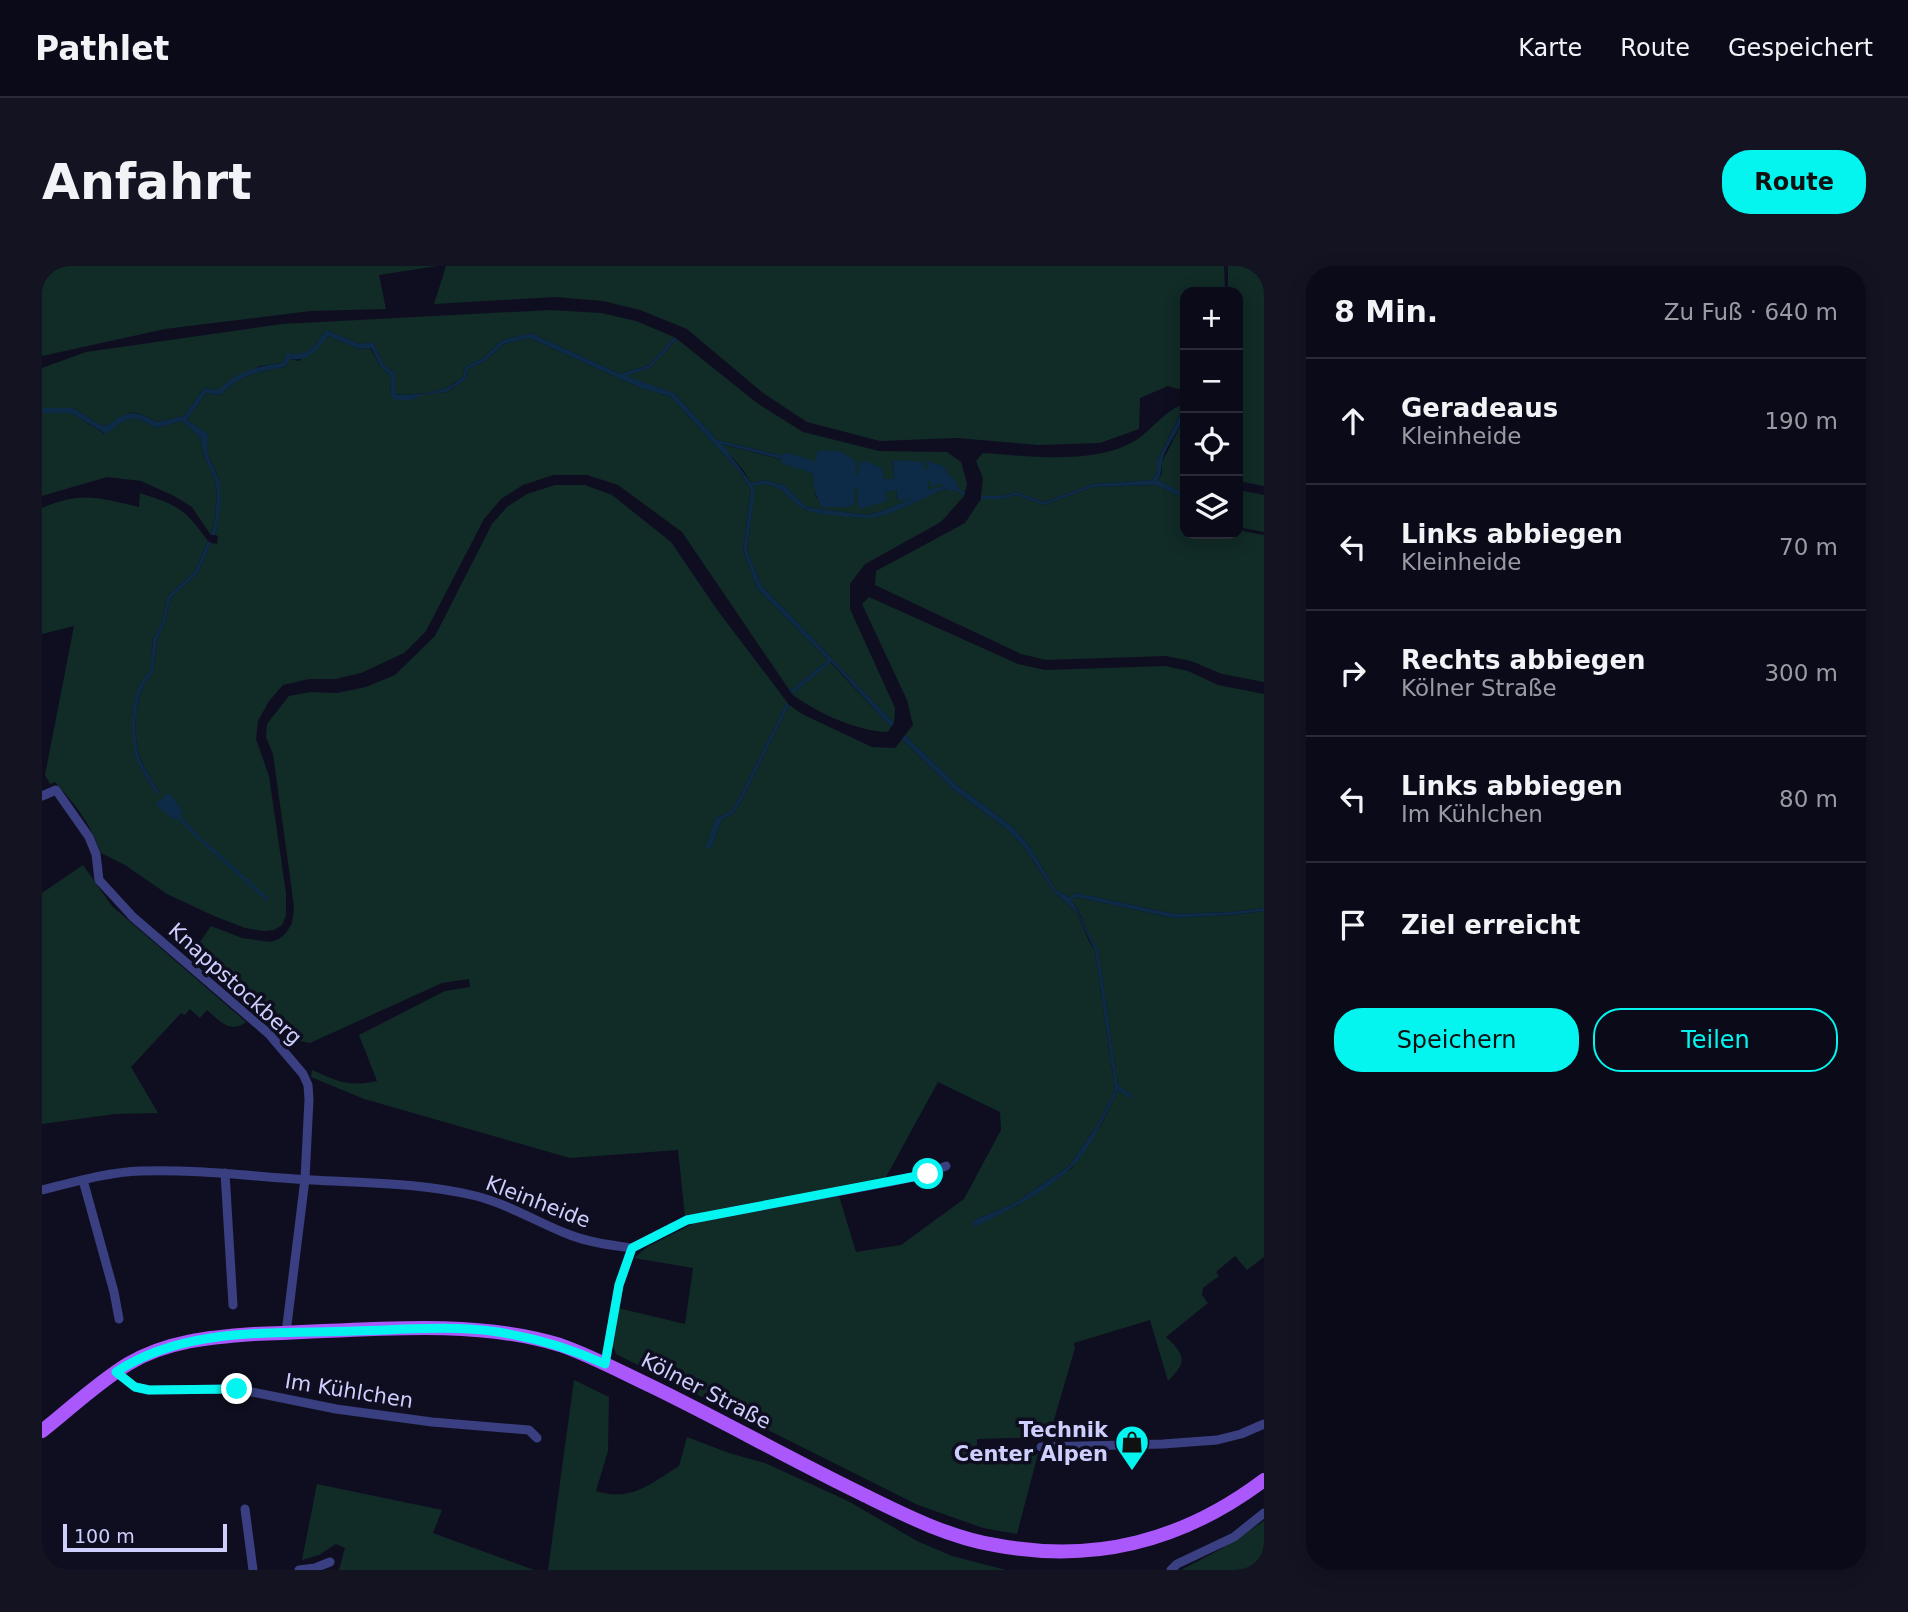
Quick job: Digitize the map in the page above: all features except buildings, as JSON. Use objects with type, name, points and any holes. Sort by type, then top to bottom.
[{"type":"main road","name":"Kölner Straße","points":[[42,1431],[116,1372],[142,1357],[177,1344],[220,1337],[286,1333],[474,1330],[559,1345],[605,1364],[918,1521],[961,1537],[993,1545],[1025,1550],[1065,1551],[1124,1546],[1196,1523],[1243,1496],[1264,1480]]},
{"type":"street","name":"Knappstockberg","points":[[42,796],[56,790],[71,809],[92,846],[99,880],[133,917],[269,1034],[303,1074],[308,1085],[305,1180],[286,1333]]},
{"type":"street","points":[[605,1364],[619,1285],[632,1248],[687,1220],[928,1174],[946,1166]]},
{"type":"street","name":"Kleinheide","points":[[42,1190],[140,1171],[225,1173],[452,1190],[515,1209],[567,1234],[601,1244],[632,1248]]},
{"type":"street","points":[[225,1173],[233,1305]]},
{"type":"street","points":[[83,1180],[119,1319]]},
{"type":"street","name":"Im Kühlchen","points":[[116,1372],[135,1387],[149,1390],[237,1389],[432,1422],[528,1430],[537,1438]]},
{"type":"street","points":[[1041,1447],[1217,1440],[1264,1424]]},
{"type":"street","points":[[245,1509],[253,1570]]},
{"type":"street","points":[[1171,1570],[1177,1564],[1234,1537],[1264,1513]]},
{"type":"street","points":[[299,1570],[330,1562]]},
{"type":"green space","points":[[42,266],[437,266],[379,275],[386,309],[311,311],[165,329],[42,356]]},
{"type":"green space","points":[[446,266],[1224,266],[1225,287],[1180,287],[1180,390],[1168,386],[1140,398],[1139,429],[1100,443],[1038,445],[957,438],[880,441],[807,422],[763,393],[687,329],[640,310],[603,301],[555,297],[434,304]]},
{"type":"green space","points":[[1228,266],[1264,266],[1264,486],[1243,482],[1243,287],[1228,287]]},
{"type":"green space","points":[[550,310],[601,313],[636,321],[674,337],[649,365],[620,374],[531,333],[502,340],[483,358],[465,367],[463,377],[444,389],[399,395],[395,394],[395,373],[384,365],[373,342],[360,344],[326,330],[306,352],[287,354],[282,363],[260,366],[219,390],[204,388],[184,416],[157,422],[130,413],[102,426],[73,408],[42,408],[42,368],[86,352],[282,324]]},
{"type":"green space","points":[[328,336],[359,349],[370,348],[381,367],[390,375],[391,396],[412,400],[421,395],[447,392],[466,379],[468,369],[485,361],[504,344],[530,338],[638,387],[671,397],[740,472],[751,490],[743,550],[757,588],[828,660],[790,691],[682,532],[618,485],[587,475],[553,475],[523,485],[501,499],[484,519],[426,631],[404,653],[361,673],[283,685],[269,701],[258,721],[256,739],[269,776],[286,893],[286,915],[282,925],[274,930],[264,931],[245,928],[167,894],[125,865],[101,853],[82,815],[55,782],[50,784],[45,775],[74,626],[42,634],[42,508],[80,498],[101,499],[139,507],[140,493],[180,510],[193,521],[208,541],[195,571],[168,596],[161,624],[153,639],[150,673],[143,679],[135,699],[133,735],[136,755],[139,765],[157,793],[159,791],[137,748],[138,701],[153,674],[157,640],[171,598],[198,573],[211,543],[217,544],[218,536],[215,535],[219,485],[208,454],[207,434],[187,420],[206,393],[221,395],[250,375],[285,367],[289,359],[299,361]]},
{"type":"green space","points":[[677,339],[757,403],[803,432],[879,451],[947,452],[961,462],[967,483],[965,493],[952,483],[866,515],[806,507],[784,485],[764,480],[751,483],[721,444],[800,464],[801,460],[717,440],[674,393],[625,376],[650,368]],"holes":[[[856,461],[816,498],[813,465]],[[892,461],[906,462],[898,501]]]},
{"type":"green space","points":[[1180,406],[1180,414],[1157,461],[1157,472],[1152,480],[1093,484],[1044,502],[1016,492],[1001,496],[981,496],[983,478],[976,461],[983,453],[1040,457],[1099,454],[1133,442]]},
{"type":"green space","points":[[42,413],[71,413],[105,434],[130,419],[141,420],[156,428],[182,421],[200,438],[215,480],[215,520],[211,535],[192,507],[141,481],[107,477],[42,496]]},
{"type":"green space","points":[[1180,427],[1180,491],[1158,480],[1162,474],[1162,462]]},
{"type":"green space","points":[[763,483],[782,488],[805,510],[866,518],[951,487],[964,496],[941,522],[865,564],[850,584],[850,609],[895,708],[894,723],[761,585],[747,550],[754,490],[752,486]]},
{"type":"green space","points":[[555,485],[585,485],[612,495],[671,542],[718,611],[787,702],[739,798],[731,811],[716,818],[711,848],[722,819],[734,813],[742,800],[789,705],[804,715],[872,747],[895,748],[902,739],[954,790],[1008,830],[1024,847],[1054,892],[1077,913],[1095,951],[1115,1089],[1098,1124],[1069,1166],[1015,1203],[972,1221],[1017,1206],[1072,1168],[1101,1125],[1118,1090],[1132,1098],[1133,1096],[1118,1086],[1098,950],[1071,900],[1076,897],[1174,918],[1264,911],[1264,1257],[1247,1270],[1235,1256],[1216,1272],[1219,1276],[1203,1288],[1202,1295],[1208,1303],[1166,1337],[1182,1358],[1179,1368],[1168,1381],[1150,1320],[1074,1343],[1075,1348],[1049,1437],[977,1439],[977,1455],[1038,1454],[1017,1534],[983,1528],[918,1505],[616,1354],[612,1343],[618,1308],[685,1324],[693,1268],[634,1258],[647,1247],[694,1223],[839,1196],[856,1252],[901,1245],[964,1199],[1001,1130],[1000,1112],[938,1082],[886,1177],[685,1217],[678,1150],[570,1158],[364,1099],[311,1077],[312,1070],[344,1082],[358,1084],[377,1081],[359,1035],[445,991],[470,987],[469,979],[442,983],[310,1043],[294,1040],[226,980],[191,955],[211,926],[242,938],[270,942],[286,933],[292,923],[294,908],[291,884],[273,754],[266,737],[267,724],[289,696],[310,692],[337,693],[366,687],[395,675],[435,636],[492,524],[507,507],[527,494]]},
{"type":"green space","points":[[1157,485],[1180,496],[1180,539],[1243,539],[1243,531],[1264,535],[1264,682],[1222,674],[1191,661],[1166,656],[1046,660],[1021,654],[875,585],[876,571],[965,523],[981,499],[1001,499],[1016,495],[1044,505],[1093,487]]},
{"type":"green space","points":[[1243,491],[1264,495],[1264,532],[1243,528]]},
{"type":"green space","points":[[869,597],[1018,664],[1045,670],[1165,666],[1188,671],[1218,685],[1264,694],[1264,908],[1175,914],[1076,893],[1069,897],[1056,890],[1028,844],[1012,826],[958,786],[905,735],[913,725],[907,700],[862,604]]},
{"type":"green space","points":[[830,662],[891,727],[888,732],[864,729],[837,720],[812,708],[792,694]]},
{"type":"green space","points":[[83,865],[112,906],[246,1022],[235,1027],[230,1026],[207,1010],[200,1018],[190,1009],[185,1015],[181,1013],[131,1067],[158,1113],[115,1114],[42,1124],[42,893]]},
{"type":"green space","points":[[574,1380],[609,1397],[608,1451],[596,1491],[608,1494],[630,1493],[649,1485],[679,1466],[687,1437],[765,1463],[848,1501],[917,1541],[952,1556],[1006,1570],[548,1570]]},
{"type":"green space","points":[[317,1484],[442,1510],[433,1533],[534,1570],[339,1570],[345,1548],[336,1544],[319,1555],[302,1560]]},
{"type":"green space","points":[[1264,1521],[1264,1570],[1181,1570],[1219,1550]]},
{"type":"water","points":[[326,330],[360,344],[373,342],[384,365],[395,373],[395,394],[399,395],[444,389],[463,377],[465,367],[483,358],[502,340],[531,333],[620,374],[649,365],[674,337],[677,339],[650,368],[626,376],[674,393],[717,440],[801,460],[801,464],[722,444],[751,483],[764,480],[784,485],[806,507],[866,515],[913,498],[898,501],[892,460],[923,463],[929,490],[952,483],[965,493],[964,496],[951,487],[885,515],[864,518],[809,511],[797,505],[776,487],[762,484],[753,486],[755,490],[747,550],[761,585],[894,723],[891,727],[831,662],[792,694],[790,691],[828,660],[757,588],[743,550],[751,490],[740,472],[671,397],[638,387],[530,338],[504,344],[485,361],[468,369],[466,379],[447,392],[422,395],[412,400],[396,400],[391,396],[390,375],[381,367],[371,348],[359,349],[328,336],[307,357],[290,359],[285,367],[242,379],[221,395],[206,393],[187,420],[208,434],[208,453],[221,492],[215,535],[211,535],[215,520],[215,480],[200,438],[182,421],[156,428],[141,420],[130,419],[106,434],[71,413],[42,413],[42,408],[73,408],[102,426],[128,413],[143,415],[157,422],[184,416],[204,388],[219,390],[247,371],[282,363],[287,353],[306,352]]},
{"type":"water","points":[[1180,415],[1180,425],[1164,455],[1158,480],[1180,491],[1180,496],[1157,485],[1093,487],[1044,505],[1016,495],[1001,499],[981,499],[981,496],[1001,496],[1016,492],[1044,502],[1093,484],[1152,480],[1157,472],[1157,461]]},
{"type":"water","points":[[818,451],[840,451],[856,461],[854,504],[849,507],[822,507],[816,494],[814,479]]},
{"type":"water","points":[[926,460],[945,467],[948,480],[931,487]]},
{"type":"water","points":[[866,461],[882,468],[887,501],[859,509],[859,462]]},
{"type":"water","points":[[208,541],[211,543],[198,573],[171,598],[157,640],[153,674],[138,701],[137,749],[159,792],[156,794],[135,755],[132,723],[135,699],[143,679],[150,672],[153,639],[161,624],[168,596],[195,571]]},
{"type":"water","points":[[787,702],[789,705],[742,800],[734,813],[722,819],[711,848],[706,848],[716,818],[731,811],[739,798]]},
{"type":"water","points":[[905,735],[958,786],[1012,826],[1028,844],[1056,890],[1069,897],[1076,893],[1175,914],[1264,908],[1264,911],[1231,915],[1174,918],[1076,897],[1071,900],[1098,949],[1118,1085],[1133,1096],[1132,1099],[1118,1090],[1085,1152],[1061,1177],[1025,1201],[974,1227],[972,1221],[1015,1203],[1069,1166],[1098,1124],[1115,1089],[1095,951],[1077,913],[1054,892],[1024,847],[1008,830],[954,790],[902,739]]},
{"type":"water","points":[[169,793],[184,812],[174,820],[155,804]]},
{"type":"waterway","points":[[787,459],[864,483],[892,485],[923,476],[938,475],[951,485]]},
{"type":"waterway","points":[[176,814],[267,899]]},
{"type":"place","name":"Technik Center Alpen","points":[[1132,1472]]},
{"type":"route","points":[[237,1389],[149,1390],[135,1387],[116,1372],[158,1350],[197,1340],[254,1334],[414,1329],[462,1329],[530,1338],[559,1345],[605,1364],[619,1285],[632,1248],[687,1220],[928,1174]]}]
